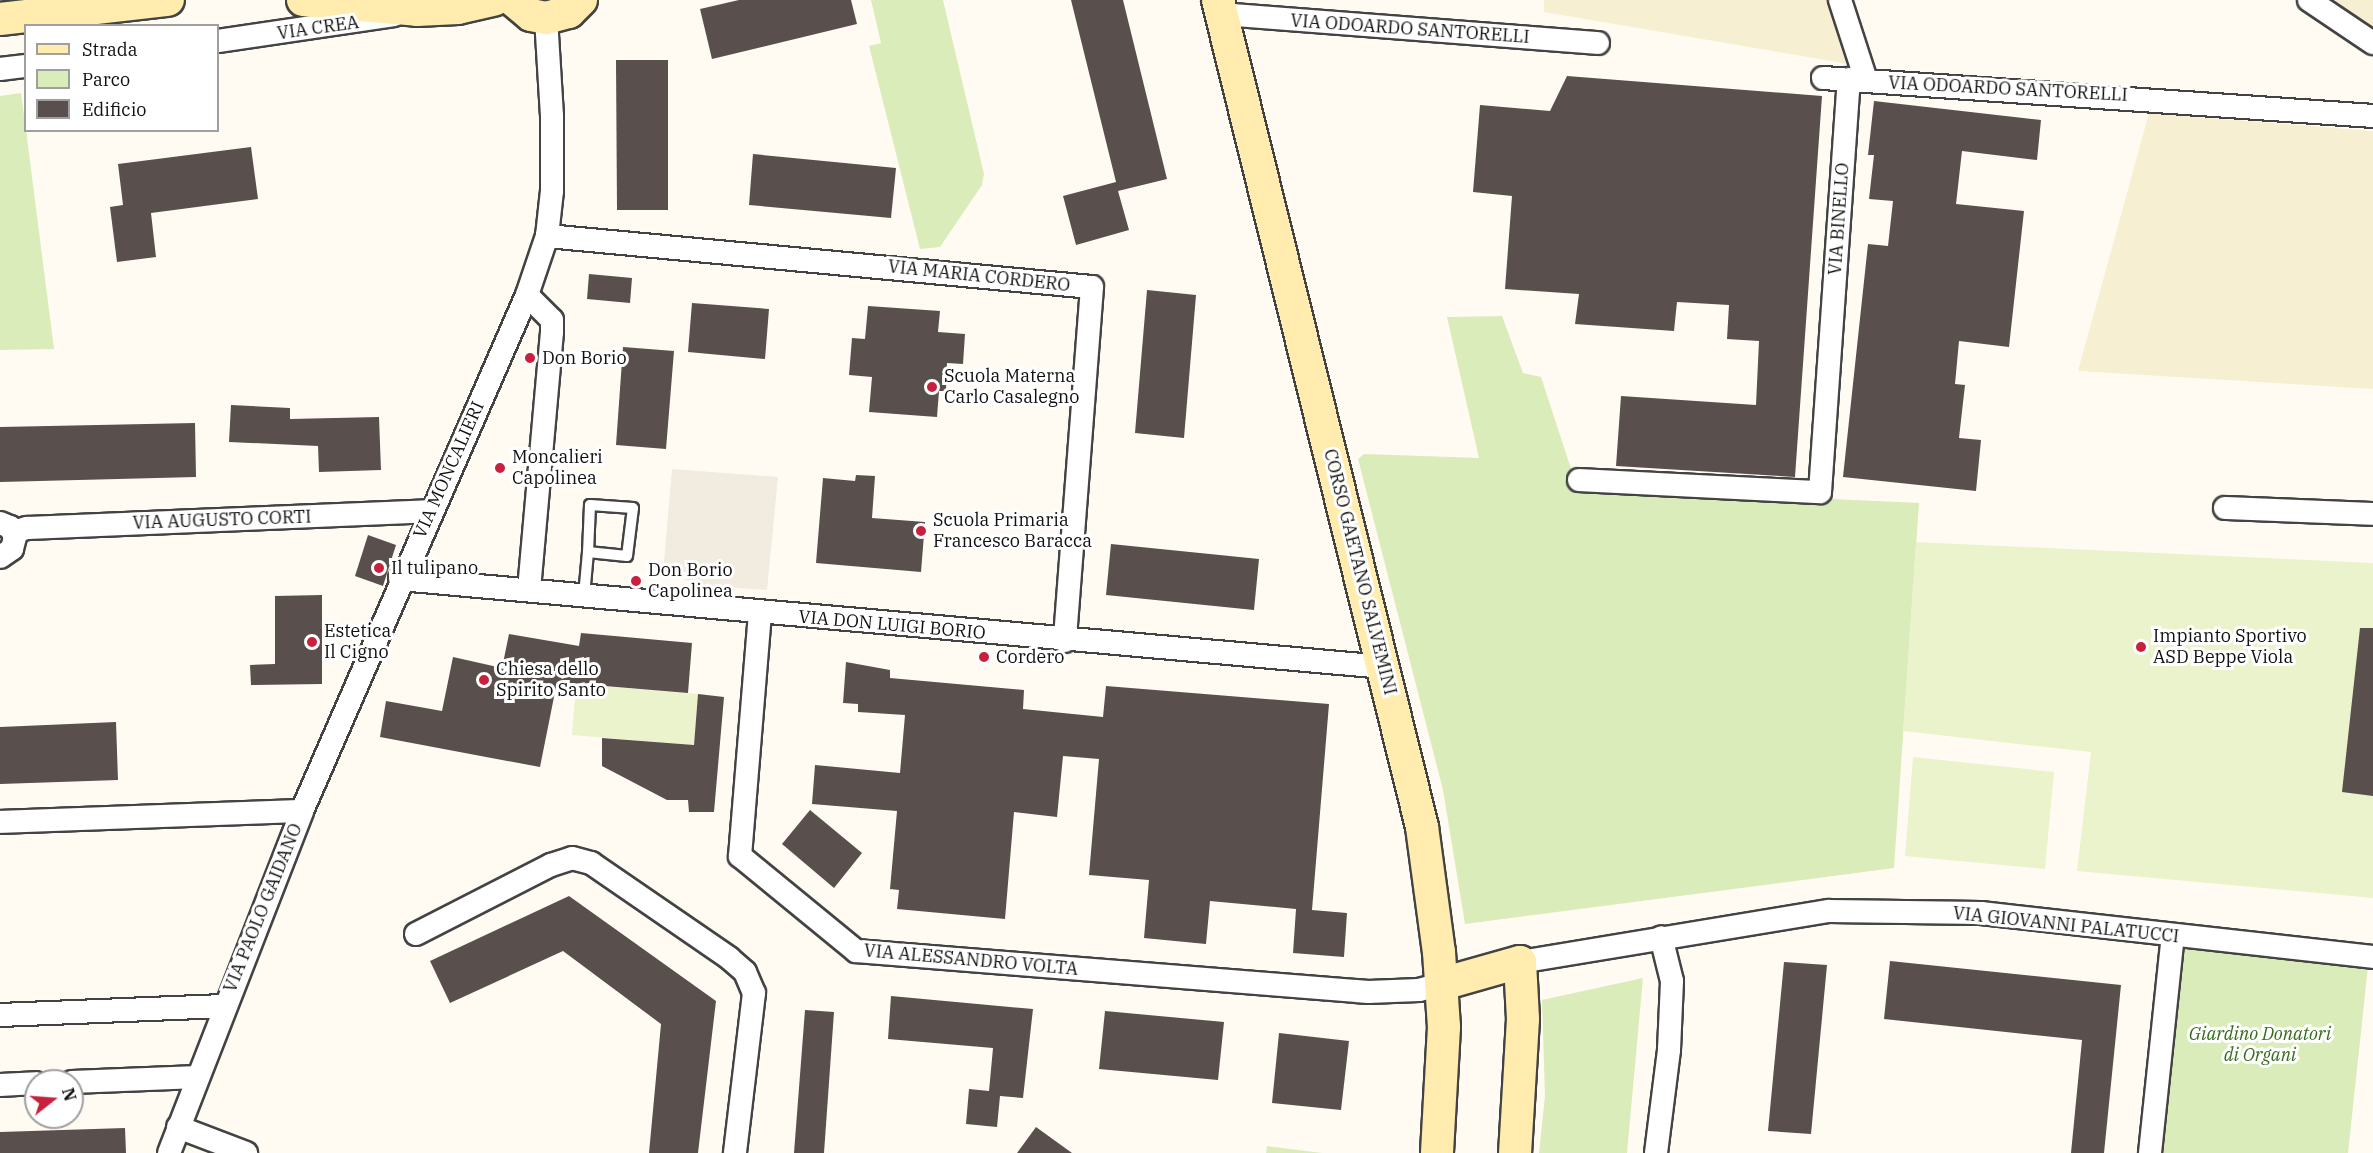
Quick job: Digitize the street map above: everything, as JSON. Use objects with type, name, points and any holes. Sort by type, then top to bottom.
[{"type":"street","points":[[0,19],[168,0]]},
{"type":"street","name":"VIA CREA","points":[[303,0],[417,10],[458,8],[494,0]]},
{"type":"street","points":[[513,0],[531,15],[546,18],[569,12],[581,0]]},
{"type":"street","name":"VIA ODOARDO SANTORELLI","points":[[1840,0],[1857,80]]},
{"type":"street","points":[[2309,0],[2373,43]]},
{"type":"street","name":"VIA ODOARDO SANTORELLI","points":[[1220,7],[1598,44]]},
{"type":"street","name":"CORSO GAETANO SALVEMINI","points":[[1220,7],[1422,827],[1442,984],[1443,1080],[1437,1153]]},
{"type":"street","name":"VIA CREA","points":[[219,41],[360,22],[417,10]]},
{"type":"street","name":"VIA MONCALIERI","points":[[302,811],[400,579],[527,295],[547,236],[552,191],[552,116],[546,18]]},
{"type":"street","points":[[0,69],[24,66]]},
{"type":"street","name":"VIA ODOARDO SANTORELLI","points":[[1824,78],[2150,98],[2373,116]]},
{"type":"street","name":"VIA BINELLO","points":[[1579,480],[1820,492],[1830,359],[1857,80]]},
{"type":"street","name":"VIA MARIA CORDERO","points":[[547,236],[1092,287],[1065,641]]},
{"type":"street","points":[[527,295],[552,320],[529,590]]},
{"type":"street","points":[[2225,508],[2373,514]]},
{"type":"street","name":"VIA AUGUSTO CORTI","points":[[0,557],[12,549],[7,527],[430,511]]},
{"type":"street","name":"VIA DON LUIGI BORIO","points":[[400,579],[1065,641],[1384,667]]},
{"type":"street","name":"VIA ALESSANDRO VOLTA","points":[[760,613],[740,856],[856,951],[1368,992],[1419,990],[1442,984]]},
{"type":"street","name":"VIA PAOLO GAIDANO","points":[[0,822],[302,811],[224,1006],[169,1153]]},
{"type":"street","points":[[416,934],[551,865],[572,858],[591,863],[729,958],[745,972],[754,993],[735,1153]]},
{"type":"street","name":"VIA GIOVANNI PALATUCCI","points":[[1442,984],[1520,962],[1660,937],[1829,911],[1981,913],[2373,957]]},
{"type":"street","points":[[2150,1153],[2173,935]]},
{"type":"street","points":[[1656,1153],[1669,1050],[1672,981],[1660,937]]},
{"type":"street","points":[[1515,1153],[1523,1019],[1520,962]]},
{"type":"street","points":[[0,1014],[224,1006]]},
{"type":"street","points":[[84,1082],[198,1077]]},
{"type":"street","points":[[0,1085],[24,1084]]},
{"type":"street","points":[[178,1127],[246,1153]]},
{"type":"lane","points":[[584,596],[590,505],[633,508],[627,556],[588,552]]},
{"type":"shaded area","points":[[1544,0],[1828,0],[1849,64],[1544,12]]},
{"type":"shaded area","points":[[2331,0],[2373,0],[2373,28]]},
{"type":"shaded area","points":[[2149,113],[2373,131],[2373,389],[2078,371]]},
{"type":"shaded area","points":[[672,469],[778,477],[767,590],[706,586],[663,573]]},
{"type":"green space","points":[[871,0],[943,0],[984,174],[982,185],[940,247],[920,249],[869,46],[881,43]]},
{"type":"green space","points":[[21,93],[24,132],[26,132],[54,349],[0,350],[0,96]]},
{"type":"green space","points":[[1502,316],[1523,373],[1541,377],[1577,487],[1919,503],[1894,868],[1465,924],[1443,790],[1358,459],[1364,454],[1479,458],[1447,317]]},
{"type":"green space","name":"Impianto Sportivo ASD Beppe Viola","points":[[1916,542],[2373,563],[2373,898],[2077,871],[2091,752],[1903,731]]},
{"type":"green space","points":[[576,684],[698,694],[694,745],[572,735]]},
{"type":"green space","points":[[1913,757],[2054,772],[2045,869],[1905,856]]},
{"type":"green space","name":"Giardino Donatori di Organi","points":[[2173,936],[2369,957],[2348,1153],[2150,1153]]},
{"type":"green space","points":[[1643,978],[1627,1153],[1539,1153],[1545,1096],[1542,1000]]},
{"type":"green space","points":[[1267,1146],[1322,1153],[1266,1153]]},
{"type":"building","points":[[739,0],[851,0],[857,24],[712,59],[700,9]]},
{"type":"building","points":[[1071,0],[1123,0],[1167,179],[1118,191],[1129,230],[1076,245],[1063,196],[1116,182],[1117,186]]},
{"type":"building","points":[[616,60],[668,60],[668,210],[617,210]]},
{"type":"building","points":[[1567,76],[1822,96],[1795,477],[1616,466],[1621,396],[1756,405],[1759,341],[1727,339],[1729,305],[1677,302],[1674,331],[1575,324],[1579,294],[1505,289],[1512,196],[1473,192],[1480,105],[1550,111]]},
{"type":"building","points":[[1874,101],[2041,120],[2037,160],[1962,151],[1956,204],[2024,211],[2009,347],[1959,341],[1955,384],[1965,385],[1959,438],[1981,440],[1976,491],[1843,477],[1868,244],[1888,246],[1893,201],[1869,199],[1874,155],[1868,155]]},
{"type":"building","points":[[251,147],[258,199],[151,213],[156,257],[117,262],[110,207],[123,205],[118,164]]},
{"type":"building","points":[[753,154],[896,168],[891,218],[749,205]]},
{"type":"building","points":[[589,274],[632,278],[630,303],[587,299]]},
{"type":"building","points":[[1147,290],[1196,295],[1184,438],[1135,433]]},
{"type":"building","points":[[692,303],[769,309],[765,359],[688,352]]},
{"type":"building","points":[[868,306],[940,311],[938,332],[965,334],[963,364],[947,363],[946,391],[939,391],[937,417],[869,412],[872,377],[849,375],[852,338],[865,339]]},
{"type":"building","points":[[623,347],[674,351],[666,449],[616,445]]},
{"type":"building","points":[[231,405],[290,408],[290,419],[379,417],[381,470],[319,472],[318,446],[229,442]]},
{"type":"building","points":[[195,423],[196,477],[0,482],[0,427]]},
{"type":"building","points":[[856,475],[875,476],[872,518],[925,522],[921,572],[816,563],[823,478],[855,481]]},
{"type":"building","points":[[368,535],[396,545],[383,586],[355,576]]},
{"type":"building","points":[[1111,544],[1259,559],[1254,610],[1106,595]]},
{"type":"building","points":[[322,595],[322,684],[251,685],[250,665],[275,664],[275,596]]},
{"type":"building","points":[[2360,628],[2373,628],[2373,796],[2342,792]]},
{"type":"building","points":[[581,633],[692,643],[688,693],[557,682],[540,767],[380,737],[386,701],[442,711],[453,657],[502,668],[509,634],[579,646]]},
{"type":"building","points":[[846,662],[890,670],[890,678],[1024,690],[1023,709],[1103,717],[1106,686],[1329,704],[1312,910],[1347,913],[1344,957],[1293,953],[1296,909],[1210,901],[1206,944],[1144,938],[1149,880],[1089,875],[1099,759],[1063,756],[1057,817],[1014,812],[1005,919],[897,909],[899,890],[890,889],[897,811],[812,804],[815,765],[900,773],[905,715],[858,712],[858,704],[843,703]]},
{"type":"building","points":[[698,694],[724,697],[714,812],[689,812],[688,800],[667,800],[602,766],[602,738],[694,745]]},
{"type":"building","points":[[116,722],[118,780],[0,784],[0,727]]},
{"type":"building","points":[[810,810],[862,853],[834,888],[782,844]]},
{"type":"building","points":[[569,896],[716,1001],[698,1153],[649,1153],[661,1024],[563,951],[450,1003],[430,961]]},
{"type":"building","points":[[1890,961],[2121,985],[2104,1153],[2071,1153],[2082,1040],[1884,1019]]},
{"type":"building","points":[[1784,962],[1827,965],[1811,1134],[1768,1131]]},
{"type":"building","points":[[891,996],[1033,1009],[1023,1098],[1000,1096],[997,1127],[966,1124],[969,1089],[989,1091],[993,1048],[888,1039]]},
{"type":"building","points":[[805,1010],[834,1012],[824,1153],[794,1153]]},
{"type":"building","points":[[1105,1011],[1224,1022],[1218,1080],[1099,1069]]},
{"type":"building","points":[[1279,1033],[1349,1041],[1341,1110],[1272,1103]]},
{"type":"building","points":[[1036,1127],[1072,1153],[1017,1153]]},
{"type":"building","points":[[125,1128],[126,1153],[0,1153],[0,1132]]},
{"type":"place","name":"Don Borio","points":[[530,358]]},
{"type":"place","name":"Scuola Materna Carlo Casalegno","points":[[932,387]]},
{"type":"place","name":"Moncalieri Capolinea","points":[[500,468]]},
{"type":"place","name":"Scuola Primaria Francesco Baracca","points":[[921,531]]},
{"type":"place","name":"Il tulipano","points":[[379,568]]},
{"type":"place","name":"Don Borio Capolinea","points":[[636,581]]},
{"type":"place","name":"Estetica Il Cigno","points":[[312,642]]},
{"type":"place","name":"Impianto Sportivo ASD Beppe Viola","points":[[2141,647]]},
{"type":"place","name":"Cordero","points":[[984,657]]},
{"type":"place","name":"Chiesa dello Spirito Santo","points":[[484,680]]}]
